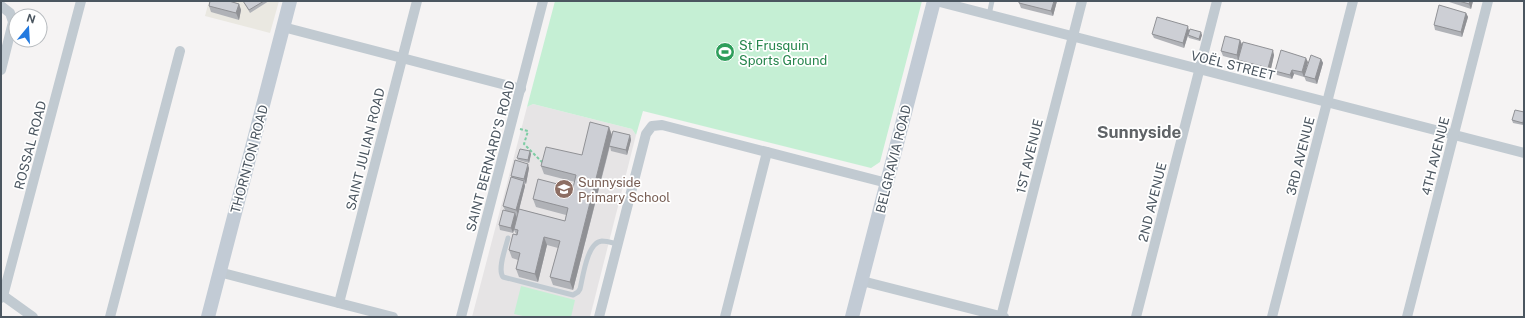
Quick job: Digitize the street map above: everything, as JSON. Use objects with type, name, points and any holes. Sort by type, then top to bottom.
[{"type":"street","name":"ROSSAL ROAD","points":[[2,296],[81,1]]},
{"type":"street","name":"THORNTON ROAD","points":[[208,317],[290,1]]},
{"type":"street","name":"SAINT JULIAN ROAD","points":[[339,303],[417,1]]},
{"type":"street","name":"SAINT BERNARD'S ROAD","points":[[462,317],[543,1]]},
{"type":"street","name":"VOËL STREET","points":[[935,1],[1524,153]]},
{"type":"street","name":"BELGRAVIA ROAD","points":[[852,317],[935,1]]},
{"type":"street","name":"1ST AVENUE","points":[[1002,317],[1082,1]]},
{"type":"street","name":"2ND AVENUE","points":[[1136,317],[1217,1]]},
{"type":"street","name":"3RD AVENUE","points":[[1272,317],[1353,1]]},
{"type":"street","name":"4TH AVENUE","points":[[1407,317],[1488,1]]},
{"type":"street","points":[[1,6],[7,9],[12,17],[12,26],[1,70]]},
{"type":"street","points":[[283,27],[520,89]]},
{"type":"street","points":[[110,317],[180,51]]},
{"type":"street","points":[[599,317],[646,134],[652,126],[662,125],[887,183]]},
{"type":"street","points":[[725,317],[767,152]]},
{"type":"street","points":[[219,272],[394,317]]},
{"type":"street","points":[[862,281],[1002,317]]},
{"type":"street","points":[[2,296],[33,317]]},
{"type":"lane","points":[[989,15],[992,1]]},
{"type":"lane","points":[[508,238],[500,269],[503,277],[573,295],[580,289],[592,246],[603,241],[618,244]]},
{"type":"path","points":[[519,128],[528,131],[524,144],[546,167]]},
{"type":"shaded area","points":[[209,1],[279,1],[270,33],[205,16]]},
{"type":"shaded area","name":"Sunnyside Primary School","points":[[533,104],[632,129],[636,135],[590,317],[472,317],[527,107]]},
{"type":"green space","name":"St Frusquin Sports Ground","points":[[555,1],[922,1],[880,162],[871,168],[643,111],[636,135],[632,129],[533,104],[527,107]]},
{"type":"green space","points":[[521,286],[575,300],[571,317],[527,317],[514,314]]},
{"type":"building","points":[[210,1],[229,1],[239,4],[236,13],[209,6]]},
{"type":"building","points":[[243,1],[264,1],[249,10]]},
{"type":"building","points":[[1019,1],[1054,1],[1051,11],[1019,3]]},
{"type":"building","points":[[1459,1],[1470,1],[1469,4]]},
{"type":"building","points":[[1439,5],[1466,13],[1461,32],[1434,25]]},
{"type":"building","points":[[1157,17],[1188,26],[1183,43],[1152,34]]},
{"type":"building","points":[[1190,29],[1201,32],[1199,39],[1188,35]]},
{"type":"building","points":[[1225,36],[1240,40],[1237,55],[1221,51]]},
{"type":"building","points":[[1243,42],[1273,50],[1268,68],[1238,60]]},
{"type":"building","points":[[1281,50],[1306,58],[1302,72],[1292,70],[1290,75],[1275,71]]},
{"type":"building","points":[[1311,55],[1321,59],[1315,79],[1304,76]]},
{"type":"building","points":[[1515,110],[1524,112],[1523,123],[1512,120]]},
{"type":"building","points":[[590,122],[609,127],[570,282],[550,277],[560,241],[544,237],[535,274],[516,269],[520,253],[509,250],[513,234],[517,235],[518,230],[514,229],[519,209],[565,221],[568,208],[533,199],[538,179],[573,188],[576,175],[541,166],[546,147],[582,155]]},
{"type":"building","points":[[613,131],[630,135],[626,150],[609,146]]},
{"type":"building","points":[[520,149],[530,151],[528,160],[517,158]]},
{"type":"building","points":[[515,160],[528,164],[524,179],[511,176]]},
{"type":"building","points":[[511,177],[524,181],[516,210],[503,206]]},
{"type":"building","points":[[503,210],[515,213],[511,228],[499,225]]},
{"type":"place","name":"St Frusquin Sports Ground","points":[[725,52]]},
{"type":"place","name":"Sunnyside Primary School","points":[[564,189]]},
{"type":"district","name":"Sunnyside","points":[[1139,132]]}]
